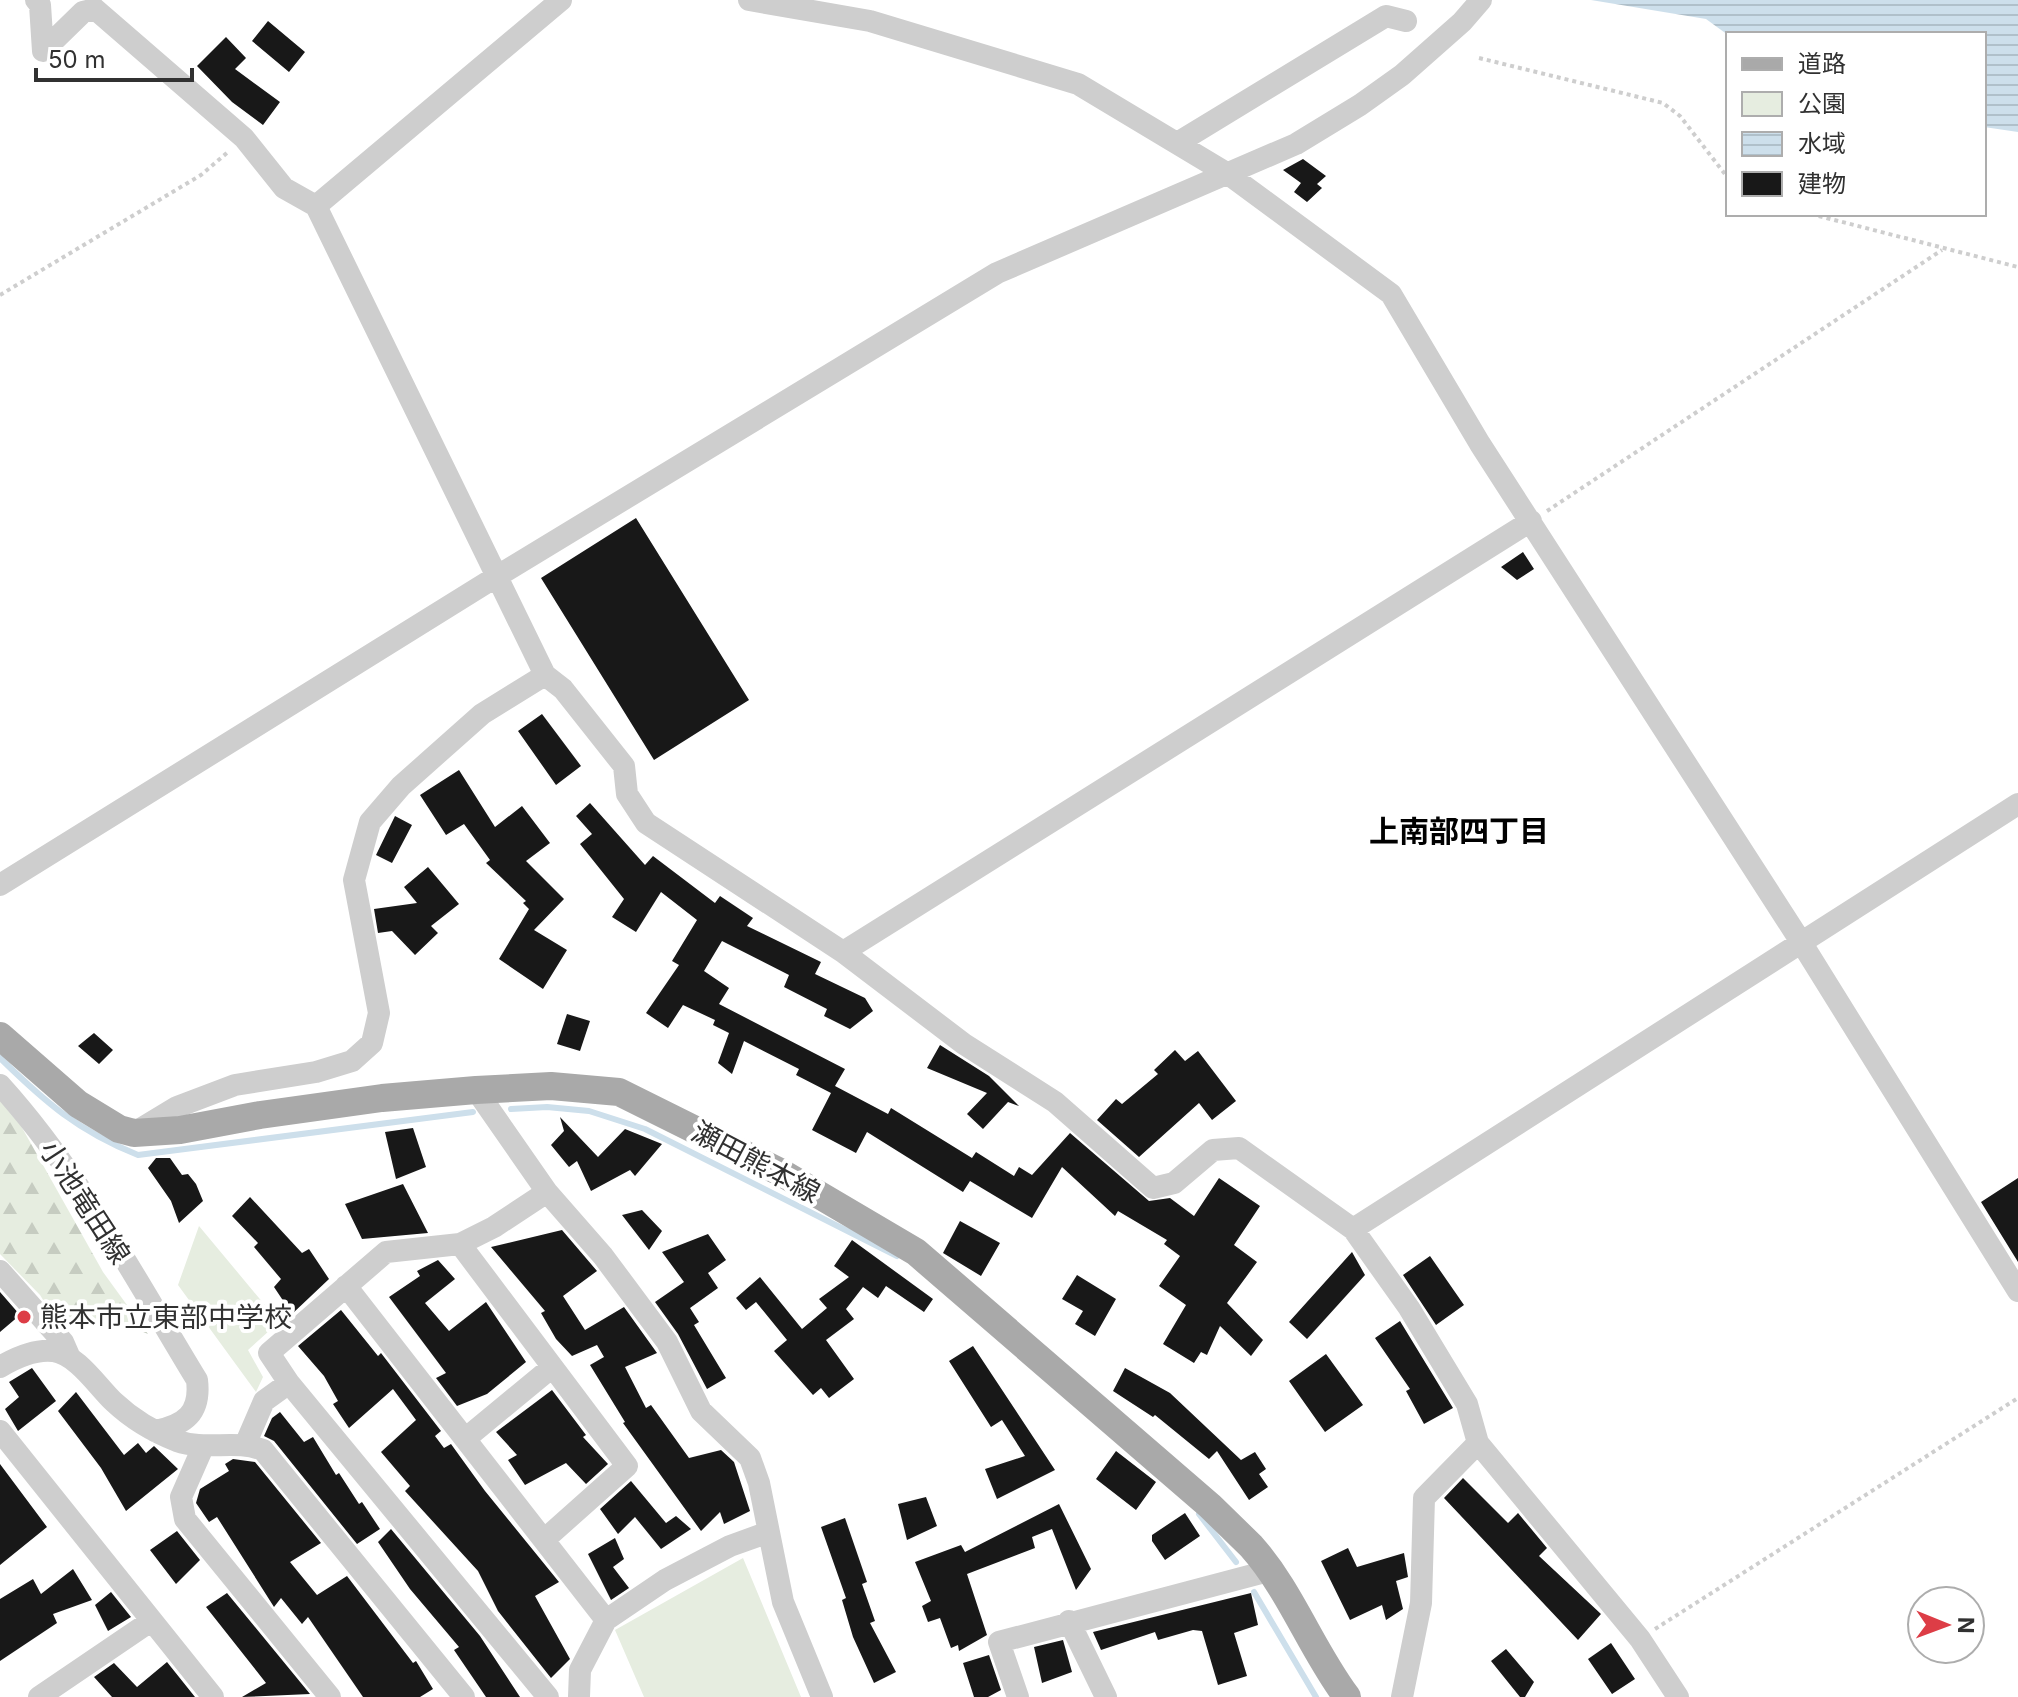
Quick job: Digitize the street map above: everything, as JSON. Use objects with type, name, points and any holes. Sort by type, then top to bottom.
[{"type":"main road","name":"瀬田熊本線","points":[[0,1036],[78,1104],[119,1129],[134,1133],[180,1130],[382,1098],[476,1090],[551,1086],[619,1092],[782,1173],[887,1233],[947,1276],[1130,1440],[1210,1506],[1272,1570],[1325,1668],[1347,1697]]},
{"type":"street","points":[[36,0],[40,5],[43,51],[83,12],[95,9],[244,138],[284,188],[316,206],[499,575],[545,675],[563,689],[624,766],[627,794],[646,823],[843,952],[964,1044],[1055,1102],[1153,1188],[1174,1183],[1213,1150],[1239,1148],[1353,1229],[1409,1308],[1467,1404],[1478,1443],[1640,1639],[1678,1697]]},
{"type":"street","points":[[316,206],[561,0]]},
{"type":"street","points":[[749,0],[870,21],[1078,84],[1228,174],[1391,294],[1480,444],[1801,942],[2018,1291]]},
{"type":"street","points":[[0,885],[499,575],[997,273],[1296,144],[1402,75],[1462,22],[1481,0]]},
{"type":"street","points":[[1179,142],[1386,16],[1406,21]]},
{"type":"street","points":[[843,952],[1531,521]]},
{"type":"street","points":[[134,1133],[177,1107],[235,1085],[316,1072],[352,1061],[372,1043],[379,1013],[354,880],[370,822],[401,786],[482,714],[545,675]]},
{"type":"street","points":[[1353,1229],[2018,804]]},
{"type":"street","name":"小池竜田線","points":[[0,1085],[34,1122],[80,1190],[197,1380],[199,1394],[189,1419],[174,1428],[155,1431]]},
{"type":"street","points":[[476,1090],[547,1192],[603,1256],[667,1342],[701,1411],[750,1458],[759,1483],[766,1533],[783,1602],[822,1697]]},
{"type":"street","points":[[547,1192],[494,1227],[460,1244],[386,1252],[269,1353],[289,1383],[548,1697]]},
{"type":"street","points":[[460,1244],[627,1466],[545,1539]]},
{"type":"street","points":[[0,1271],[63,1342],[70,1358],[116,1404],[155,1431],[203,1447],[245,1445],[263,1450],[271,1456],[464,1697]]},
{"type":"street","points":[[346,1286],[606,1620]]},
{"type":"street","points":[[0,1367],[34,1353],[54,1351],[70,1358]]},
{"type":"street","points":[[465,1439],[551,1368]]},
{"type":"street","points":[[245,1445],[264,1401],[289,1383]]},
{"type":"street","points":[[0,1431],[213,1697]]},
{"type":"street","points":[[1402,1697],[1421,1603],[1424,1498],[1478,1443]]},
{"type":"street","points":[[203,1447],[181,1497],[185,1519],[330,1697]]},
{"type":"street","points":[[579,1697],[580,1670],[606,1620],[678,1573],[730,1546],[766,1533]]},
{"type":"street","points":[[1018,1697],[999,1642],[1069,1621],[1272,1570]]},
{"type":"street","points":[[39,1697],[151,1621]]},
{"type":"street","points":[[1069,1621],[1106,1697]]},
{"type":"path","points":[[1479,58],[1663,103],[1680,116],[1726,175]]},
{"type":"path","points":[[0,295],[201,175],[244,138]]},
{"type":"path","points":[[1818,216],[2018,267]]},
{"type":"path","points":[[1531,521],[1942,250]]},
{"type":"path","points":[[1640,1639],[2018,1398]]},
{"type":"green space","points":[[0,1099],[16,1117],[103,1272],[148,1334],[112,1319],[58,1324],[40,1295],[0,1254]]},
{"type":"green space","points":[[199,1226],[279,1322],[248,1350],[263,1377],[256,1392],[178,1285]]},
{"type":"green space","points":[[743,1558],[801,1697],[644,1697],[615,1630]]},
{"type":"water","points":[[1591,0],[2018,0],[2018,132],[1986,127],[1986,32],[1726,34],[1706,19]]},
{"type":"building","points":[[268,21],[305,52],[289,72],[252,41]]},
{"type":"building","points":[[226,37],[246,58],[235,69],[280,102],[263,125],[232,102],[197,66]]},
{"type":"building","points":[[1303,159],[1326,176],[1317,184],[1322,188],[1307,202],[1294,192],[1301,183],[1283,170]]},
{"type":"building","points":[[636,518],[749,700],[654,760],[541,578]]},
{"type":"building","points":[[1523,552],[1534,569],[1517,580],[1501,567]]},
{"type":"building","points":[[542,714],[581,766],[556,785],[518,731]]},
{"type":"building","points":[[459,770],[495,827],[522,806],[550,843],[526,861],[564,899],[534,930],[567,950],[543,989],[499,959],[529,909],[523,903],[526,901],[486,863],[490,860],[464,824],[446,835],[420,795]]},
{"type":"building","points":[[590,803],[645,865],[653,856],[715,903],[720,896],[753,918],[747,926],[821,962],[815,974],[865,998],[873,1011],[850,1029],[824,1016],[827,1009],[784,987],[789,975],[722,941],[704,971],[729,988],[719,1004],[845,1069],[835,1086],[888,1114],[891,1108],[972,1158],[976,1152],[1014,1176],[1019,1167],[1032,1175],[1070,1133],[1149,1201],[1170,1198],[1194,1216],[1219,1178],[1260,1206],[1234,1245],[1257,1262],[1227,1303],[1263,1340],[1251,1356],[1220,1326],[1207,1355],[1201,1352],[1194,1363],[1163,1344],[1186,1305],[1159,1286],[1180,1256],[1164,1244],[1167,1240],[1118,1211],[1115,1216],[1062,1167],[1032,1218],[970,1181],[963,1192],[867,1132],[856,1153],[812,1130],[831,1093],[796,1075],[799,1069],[744,1041],[732,1074],[718,1063],[729,1033],[713,1025],[715,1020],[683,1005],[668,1028],[646,1013],[679,965],[672,961],[697,920],[661,892],[636,932],[612,917],[624,899],[580,844],[592,834],[576,816]]},
{"type":"building","points":[[395,816],[412,825],[392,863],[376,855]]},
{"type":"building","points":[[428,867],[459,904],[431,926],[438,933],[415,955],[392,931],[378,933],[374,909],[417,903],[404,887]]},
{"type":"building","points":[[567,1014],[590,1021],[580,1051],[557,1044]]},
{"type":"building","points":[[94,1033],[113,1050],[99,1064],[78,1046]]},
{"type":"building","points":[[940,1045],[989,1076],[1019,1106],[1008,1102],[983,1129],[967,1114],[987,1093],[927,1068]]},
{"type":"building","points":[[1175,1050],[1185,1061],[1198,1051],[1236,1101],[1212,1120],[1199,1103],[1139,1157],[1097,1120],[1116,1099],[1122,1104],[1158,1074],[1154,1070]]},
{"type":"building","points":[[560,1117],[598,1157],[625,1129],[662,1144],[635,1176],[630,1170],[591,1191],[577,1161],[569,1167],[551,1145],[564,1131]]},
{"type":"building","points":[[413,1128],[426,1167],[396,1179],[385,1132]]},
{"type":"building","points":[[156,1158],[170,1158],[182,1175],[188,1174],[203,1201],[179,1223],[171,1201],[148,1168]]},
{"type":"building","points":[[2018,1178],[2018,1262],[1981,1202]]},
{"type":"building","points":[[403,1184],[428,1233],[362,1239],[345,1204]]},
{"type":"building","points":[[250,1197],[302,1253],[309,1249],[329,1279],[292,1314],[274,1287],[281,1279],[254,1247],[258,1243],[232,1216]]},
{"type":"building","points":[[642,1210],[662,1231],[649,1250],[622,1215]]},
{"type":"building","points":[[960,1221],[1000,1243],[981,1276],[943,1253]]},
{"type":"building","points":[[562,1230],[597,1271],[563,1296],[585,1330],[624,1307],[657,1353],[625,1367],[646,1408],[651,1405],[689,1458],[721,1450],[734,1462],[750,1511],[724,1524],[720,1512],[701,1531],[623,1423],[590,1365],[604,1357],[597,1345],[572,1356],[556,1339],[541,1313],[545,1311],[491,1247]]},
{"type":"building","points":[[708,1234],[726,1260],[708,1273],[718,1288],[690,1308],[699,1322],[694,1325],[726,1378],[707,1389],[678,1334],[655,1302],[684,1282],[662,1252]]},
{"type":"building","points":[[852,1240],[933,1299],[924,1312],[886,1286],[878,1298],[863,1287],[846,1309],[854,1319],[826,1340],[854,1379],[829,1398],[821,1388],[813,1395],[774,1351],[787,1340],[756,1302],[746,1310],[736,1298],[760,1277],[802,1329],[827,1308],[819,1299],[849,1277],[834,1266]]},
{"type":"building","points":[[1352,1252],[1365,1275],[1307,1339],[1289,1322]]},
{"type":"building","points":[[1430,1256],[1464,1305],[1436,1325],[1403,1275]]},
{"type":"building","points":[[438,1260],[455,1279],[425,1303],[449,1331],[486,1302],[526,1362],[487,1394],[457,1406],[436,1378],[446,1373],[389,1297],[420,1276],[417,1271]]},
{"type":"building","points":[[1077,1275],[1116,1299],[1095,1336],[1075,1324],[1083,1311],[1062,1299]]},
{"type":"building","points":[[0,1292],[20,1315],[0,1332]]},
{"type":"building","points":[[341,1310],[378,1356],[381,1353],[441,1431],[435,1436],[444,1448],[451,1444],[559,1582],[535,1596],[570,1659],[551,1678],[498,1611],[478,1571],[405,1491],[410,1486],[381,1452],[416,1420],[393,1389],[349,1428],[333,1404],[338,1401],[324,1376],[298,1346]]},
{"type":"building","points":[[1400,1321],[1453,1408],[1424,1424],[1406,1391],[1410,1389],[1375,1338]]},
{"type":"building","points":[[973,1346],[1055,1470],[997,1499],[985,1469],[1025,1456],[1002,1420],[991,1427],[949,1361]]},
{"type":"building","points":[[1326,1354],[1363,1405],[1325,1432],[1289,1381]]},
{"type":"building","points":[[32,1368],[56,1401],[18,1431],[5,1409],[19,1397],[9,1382]]},
{"type":"building","points":[[1125,1368],[1170,1393],[1241,1460],[1255,1452],[1266,1469],[1259,1474],[1268,1487],[1249,1500],[1217,1451],[1209,1459],[1155,1415],[1153,1417],[1113,1391]]},
{"type":"building","points":[[552,1390],[586,1435],[583,1437],[608,1464],[586,1484],[566,1463],[525,1485],[508,1460],[517,1455],[496,1432]]},
{"type":"building","points":[[76,1392],[124,1455],[138,1443],[146,1453],[154,1446],[178,1469],[126,1511],[101,1468],[58,1411]]},
{"type":"building","points":[[280,1412],[304,1442],[313,1437],[336,1475],[339,1473],[380,1529],[357,1544],[274,1441],[264,1436],[272,1418]]},
{"type":"building","points":[[1116,1451],[1156,1482],[1136,1510],[1096,1479]]},
{"type":"building","points":[[233,1459],[255,1462],[321,1543],[290,1562],[317,1595],[347,1576],[413,1663],[416,1661],[433,1689],[420,1697],[363,1697],[308,1617],[302,1624],[281,1598],[274,1607],[217,1517],[209,1522],[196,1503],[200,1489],[229,1471],[225,1464]]},
{"type":"building","points":[[0,1464],[47,1527],[0,1565]]},
{"type":"building","points":[[1463,1478],[1508,1523],[1518,1513],[1547,1548],[1539,1556],[1601,1614],[1578,1640],[1444,1498]]},
{"type":"building","points":[[631,1481],[666,1523],[676,1516],[691,1529],[661,1549],[635,1517],[618,1534],[600,1509]]},
{"type":"building","points":[[926,1497],[937,1526],[907,1540],[898,1504]]},
{"type":"building","points":[[1059,1504],[1091,1569],[1076,1590],[1052,1529],[1032,1537],[1035,1548],[967,1574],[987,1635],[959,1651],[958,1645],[951,1648],[940,1618],[928,1622],[922,1606],[931,1601],[915,1562],[961,1545],[965,1552]]},
{"type":"building","points":[[1185,1513],[1200,1536],[1165,1560],[1152,1541],[1152,1535]]},
{"type":"building","points":[[845,1518],[867,1582],[862,1584],[875,1621],[870,1623],[896,1672],[874,1683],[853,1637],[842,1600],[846,1598],[821,1527]]},
{"type":"building","points":[[391,1529],[480,1636],[520,1697],[486,1697],[454,1650],[459,1647],[410,1589],[378,1542]]},
{"type":"building","points":[[177,1531],[200,1560],[176,1584],[150,1550]]},
{"type":"building","points":[[615,1538],[624,1559],[613,1567],[629,1588],[611,1600],[588,1554]]},
{"type":"building","points":[[1348,1548],[1357,1567],[1404,1553],[1408,1577],[1396,1581],[1403,1609],[1386,1620],[1382,1605],[1350,1620],[1321,1561]]},
{"type":"building","points":[[73,1569],[92,1600],[53,1614],[57,1623],[0,1661],[0,1599],[33,1579],[41,1594]]},
{"type":"building","points":[[111,1592],[131,1617],[108,1631],[95,1605]]},
{"type":"building","points":[[227,1593],[310,1694],[242,1697],[266,1683],[206,1607]]},
{"type":"building","points":[[1251,1593],[1258,1625],[1234,1633],[1247,1676],[1218,1685],[1202,1631],[1193,1630],[1158,1640],[1155,1632],[1101,1650],[1093,1632]]},
{"type":"building","points":[[1063,1640],[1072,1672],[1042,1683],[1034,1647]]},
{"type":"building","points":[[1611,1643],[1635,1679],[1612,1694],[1588,1659]]},
{"type":"building","points":[[1506,1649],[1534,1682],[1525,1697],[1520,1697],[1491,1661]]},
{"type":"building","points":[[989,1655],[1001,1690],[988,1697],[974,1697],[963,1663]]},
{"type":"building","points":[[167,1662],[195,1697],[112,1697],[94,1677],[114,1663],[137,1687]]},
{"type":"waterway","points":[[0,1058],[63,1114],[97,1136],[138,1155],[473,1112]]},
{"type":"waterway","points":[[511,1109],[547,1107],[589,1111],[645,1129],[897,1256]]},
{"type":"waterway","points":[[1199,1514],[1236,1562]]},
{"type":"waterway","points":[[1254,1592],[1316,1697]]},
{"type":"place","name":"熊本市立東部中学校","points":[[24,1317]]},
{"type":"district","name":"上南部四丁目","points":[[1459,832]]}]
